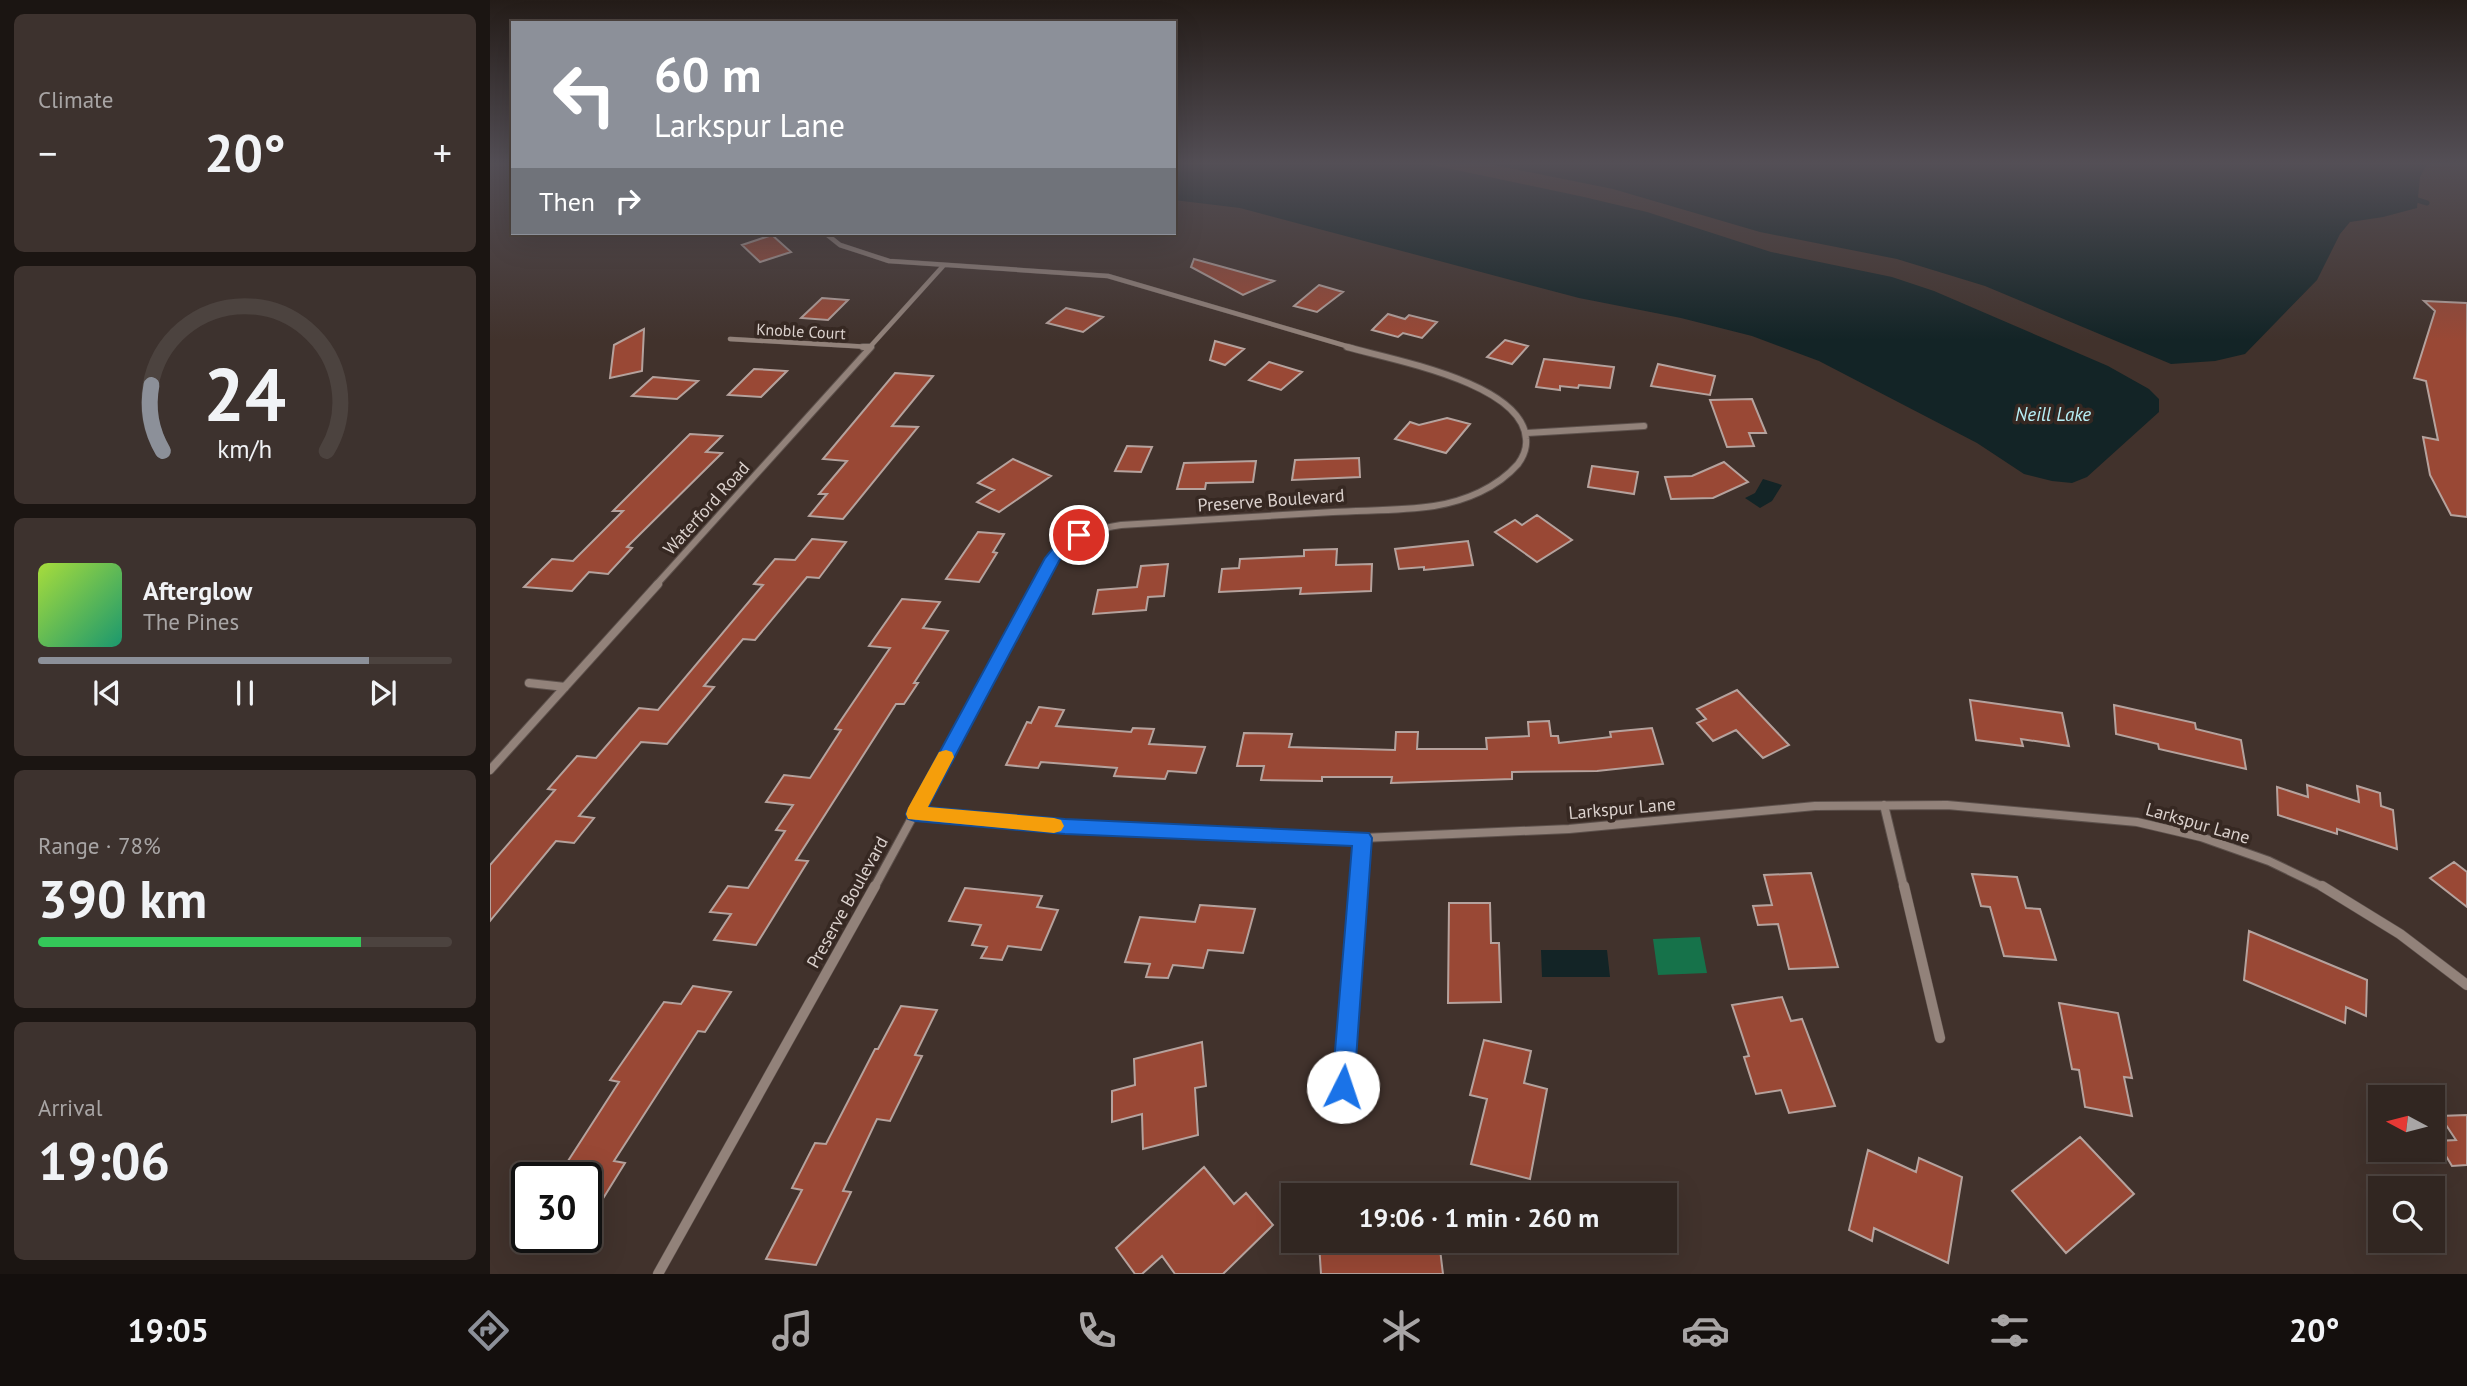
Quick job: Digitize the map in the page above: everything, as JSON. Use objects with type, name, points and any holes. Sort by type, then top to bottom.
[{"type":"street","points":[[828,235],[840,245],[889,261],[1081,272],[1130,281],[1488,389],[1519,414],[1527,433],[1644,426]]},
{"type":"street","name":"Waterford Road","points":[[490,770],[944,265]]},
{"type":"street","name":"Knoble Court","points":[[730,339],[870,347]]},
{"type":"street","name":"Preserve Boulevard","points":[[657,1274],[915,814],[1053,558],[1064,545],[1098,528],[1433,506],[1462,500],[1485,490],[1511,470],[1527,445],[1527,433]]},
{"type":"street","points":[[1095,517],[1098,528]]},
{"type":"street","points":[[529,683],[565,687]]},
{"type":"street","points":[[1884,805],[1940,1038]]},
{"type":"street","name":"Larkspur Lane","points":[[915,814],[1065,827],[1362,838],[1569,829],[1815,806],[1947,805],[2137,822],[2201,837],[2269,861],[2335,893],[2400,934],[2467,985]]},
{"type":"street","points":[[1343,1087],[1362,838]]},
{"type":"green space","points":[[1700,937],[1707,973],[1658,975],[1653,939]]},
{"type":"water","name":"Neill Lake","points":[[1291,221],[1676,221],[1771,252],[1892,277],[1934,291],[2108,366],[2149,389],[2159,399],[2159,412],[2087,477],[2072,483],[2052,481],[2024,474],[1977,443],[1819,361],[1752,336],[1681,318],[1579,298]]},
{"type":"water","points":[[1724,221],[2354,221],[2340,234],[2317,280],[2245,354],[2215,361],[2171,364],[1985,286],[1897,259],[1760,232]]},
{"type":"water","points":[[1763,479],[1782,485],[1772,501],[1760,508],[1745,498],[1755,493]]},
{"type":"water","points":[[1541,950],[1607,950],[1610,977],[1542,977]]},
{"type":"building","points":[[772,235],[791,252],[760,262],[742,245]]},
{"type":"building","points":[[1194,259],[1274,281],[1243,295],[1191,267]]},
{"type":"building","points":[[1319,285],[1343,292],[1317,312],[1294,306]]},
{"type":"building","points":[[822,298],[848,300],[828,320],[801,318]]},
{"type":"building","points":[[2424,301],[2467,303],[2467,517],[2451,515],[2430,475],[2423,437],[2438,440],[2426,381],[2414,378],[2435,311]]},
{"type":"building","points":[[1066,308],[1103,317],[1083,332],[1047,323]]},
{"type":"building","points":[[1388,314],[1405,319],[1409,315],[1437,322],[1422,338],[1403,333],[1398,337],[1372,330]]},
{"type":"building","points":[[644,329],[642,371],[610,378],[614,345]]},
{"type":"building","points":[[1505,340],[1528,346],[1512,364],[1487,357]]},
{"type":"building","points":[[1215,341],[1244,349],[1225,365],[1210,360]]},
{"type":"building","points":[[1544,359],[1614,367],[1610,388],[1579,385],[1578,388],[1560,386],[1560,390],[1536,387]]},
{"type":"building","points":[[1269,362],[1302,372],[1281,390],[1249,380]]},
{"type":"building","points":[[1658,364],[1715,376],[1710,395],[1651,386]]},
{"type":"building","points":[[754,369],[787,371],[761,397],[728,395]]},
{"type":"building","points":[[895,373],[933,376],[892,426],[918,427],[843,519],[809,516],[827,494],[819,494],[847,461],[823,459]]},
{"type":"building","points":[[653,377],[698,381],[677,399],[632,396]]},
{"type":"building","points":[[1752,399],[1766,433],[1749,433],[1754,446],[1727,447],[1710,400]]},
{"type":"building","points":[[1447,418],[1470,424],[1446,453],[1395,439],[1410,422],[1419,425]]},
{"type":"building","points":[[690,434],[722,436],[706,452],[722,453],[627,547],[632,548],[608,574],[589,572],[572,591],[524,587],[552,559],[573,561],[623,511],[613,511]]},
{"type":"building","points":[[1127,446],[1152,447],[1141,472],[1115,471]]},
{"type":"building","points":[[1359,458],[1360,477],[1292,480],[1295,460]]},
{"type":"building","points":[[1013,459],[1051,476],[999,512],[977,502],[994,490],[978,483]]},
{"type":"building","points":[[1256,461],[1253,482],[1206,483],[1205,489],[1177,489],[1184,463]]},
{"type":"building","points":[[1724,462],[1748,482],[1713,498],[1671,499],[1665,477],[1692,476]]},
{"type":"building","points":[[1592,466],[1638,472],[1634,494],[1588,487]]},
{"type":"building","points":[[1537,515],[1572,540],[1537,562],[1495,532],[1515,520],[1522,525]]},
{"type":"building","points":[[978,532],[1004,534],[993,552],[997,553],[979,582],[946,579]]},
{"type":"building","points":[[812,539],[846,542],[819,578],[807,577],[755,640],[743,639],[704,686],[714,687],[667,744],[641,742],[579,816],[594,818],[574,843],[556,841],[490,921],[490,865],[555,790],[548,789],[577,756],[596,758],[639,708],[658,710],[763,585],[754,584],[775,559],[795,560]]},
{"type":"building","points":[[1468,541],[1473,565],[1424,570],[1424,567],[1399,569],[1395,549]]},
{"type":"building","points":[[1337,549],[1336,565],[1372,564],[1371,591],[1300,594],[1301,588],[1219,592],[1222,569],[1239,568],[1240,559],[1304,556],[1304,550]]},
{"type":"building","points":[[1168,564],[1164,596],[1148,597],[1146,610],[1093,614],[1098,590],[1137,587],[1141,566]]},
{"type":"building","points":[[902,599],[940,602],[923,628],[948,631],[914,683],[918,683],[904,704],[896,704],[796,860],[808,861],[756,945],[714,940],[731,914],[710,912],[728,886],[748,888],[785,831],[776,830],[793,805],[766,802],[784,775],[810,778],[841,730],[835,729],[890,648],[869,646]]},
{"type":"building","points":[[1737,690],[1789,745],[1763,758],[1736,730],[1713,741],[1697,723],[1706,719],[1697,709]]},
{"type":"building","points":[[1970,700],[2062,713],[2069,746],[2021,739],[2023,746],[1976,740]]},
{"type":"building","points":[[2114,705],[2195,723],[2196,729],[2241,740],[2246,769],[2159,749],[2158,744],[2116,734]]},
{"type":"building","points":[[1039,707],[1064,710],[1056,726],[1131,732],[1133,728],[1154,729],[1149,744],[1205,747],[1196,773],[1168,771],[1165,779],[1114,776],[1117,768],[1041,762],[1038,768],[1006,765],[1027,722],[1031,723]]},
{"type":"building","points":[[1549,721],[1551,736],[1558,736],[1559,743],[1611,737],[1610,732],[1652,728],[1663,764],[1597,771],[1512,772],[1512,779],[1391,783],[1392,777],[1322,777],[1322,781],[1261,780],[1264,766],[1237,766],[1244,733],[1292,734],[1289,747],[1395,750],[1396,732],[1418,732],[1417,749],[1487,749],[1486,738],[1529,736],[1528,722]]},
{"type":"building","points":[[2307,785],[2359,802],[2357,786],[2380,793],[2381,806],[2393,810],[2397,849],[2337,829],[2337,834],[2278,815],[2277,787],[2308,797]]},
{"type":"building","points":[[2454,862],[2467,872],[2467,907],[2430,878]]},
{"type":"building","points":[[1811,873],[1838,967],[1789,969],[1778,924],[1758,925],[1753,906],[1772,905],[1764,875]]},
{"type":"building","points":[[1972,874],[2017,877],[2026,908],[2040,909],[2056,960],[2004,956],[1990,907],[1981,906]]},
{"type":"building","points":[[965,888],[1042,896],[1037,907],[1058,910],[1041,950],[1008,946],[1002,960],[981,958],[987,947],[972,945],[981,925],[949,921]]},
{"type":"building","points":[[1449,903],[1490,903],[1491,943],[1499,943],[1501,1002],[1448,1003]]},
{"type":"building","points":[[1200,905],[1255,909],[1243,953],[1208,950],[1203,968],[1173,965],[1168,978],[1146,977],[1150,964],[1125,962],[1140,917],[1195,922]]},
{"type":"building","points":[[2249,931],[2367,980],[2366,1016],[2346,1007],[2345,1023],[2244,980]]},
{"type":"building","points":[[693,986],[731,992],[705,1032],[698,1031],[614,1161],[625,1163],[602,1200],[602,1162],[567,1162],[619,1082],[610,1080],[664,1002],[681,1004]]},
{"type":"building","points":[[1782,997],[1791,1021],[1802,1019],[1835,1106],[1789,1113],[1781,1090],[1756,1094],[1744,1057],[1749,1056],[1732,1005]]},
{"type":"building","points":[[2059,1003],[2118,1013],[2132,1078],[2124,1077],[2132,1116],[2085,1107],[2079,1070],[2072,1069]]},
{"type":"building","points":[[901,1006],[937,1010],[915,1055],[922,1056],[890,1121],[877,1119],[843,1191],[851,1192],[816,1265],[766,1259],[802,1190],[792,1188],[815,1143],[826,1144],[875,1049],[878,1049]]},
{"type":"building","points":[[1484,1040],[1531,1051],[1524,1083],[1547,1089],[1530,1179],[1471,1164],[1487,1099],[1470,1095]]},
{"type":"building","points":[[1202,1042],[1206,1086],[1195,1088],[1198,1135],[1143,1149],[1142,1114],[1112,1122],[1112,1091],[1135,1085],[1134,1059]]},
{"type":"building","points":[[2467,1115],[2467,1165],[2452,1166],[2445,1154],[2445,1141],[2456,1140],[2445,1124],[2445,1116]]},
{"type":"building","points":[[2080,1137],[2134,1194],[2066,1253],[2012,1191]]},
{"type":"building","points":[[1868,1150],[1916,1172],[1919,1158],[1962,1177],[1948,1263],[1874,1228],[1872,1241],[1849,1230]]},
{"type":"building","points":[[1204,1167],[1234,1204],[1246,1193],[1273,1225],[1223,1274],[1175,1274],[1162,1256],[1142,1274],[1135,1274],[1116,1248]]},
{"type":"building","points":[[1320,1253],[1440,1253],[1443,1274],[1321,1274]]},
{"type":"slow traffic","points":[[946,757],[915,814],[1054,826]]},
{"type":"route","points":[[1079,535],[1064,545],[1053,558],[915,814],[1065,827],[1362,838],[1343,1087]]}]
